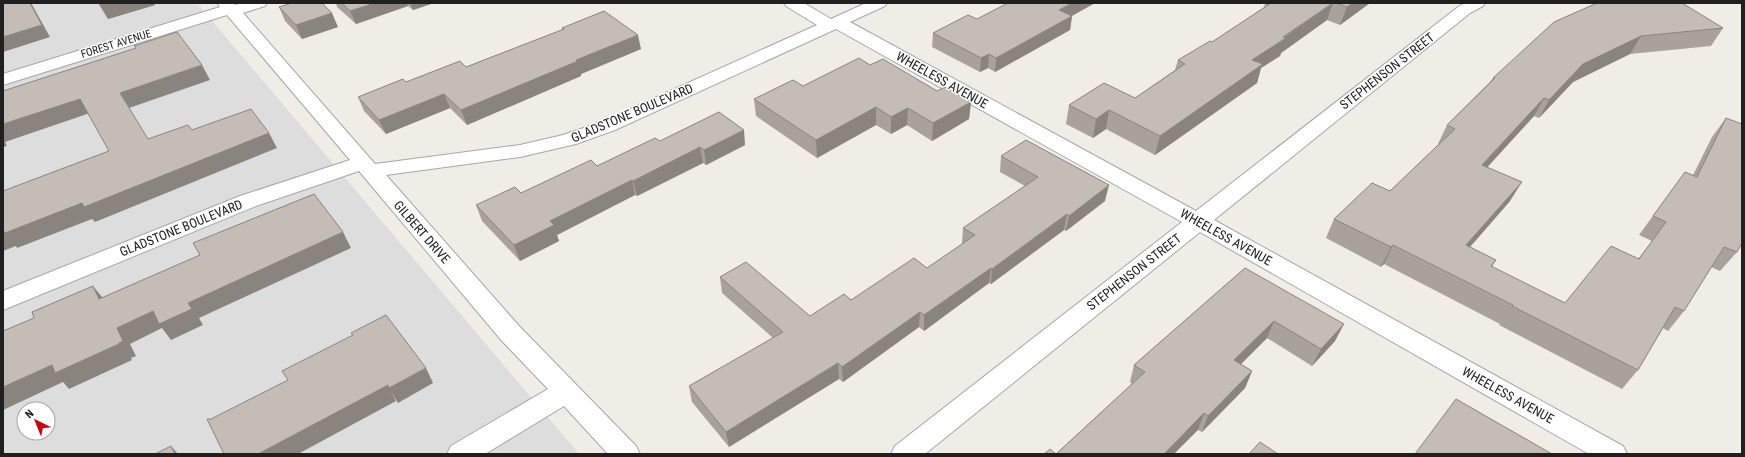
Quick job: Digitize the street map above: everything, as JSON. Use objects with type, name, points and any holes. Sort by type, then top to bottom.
[{"type":"street","name":"FOREST AVENUE","points":[[3,80],[229,8],[259,3]]},
{"type":"street","name":"WHEELESS AVENUE","points":[[792,3],[834,24],[1198,221],[1613,454]]},
{"type":"street","name":"GLADSTONE BOULEVARD","points":[[3,301],[292,184],[366,167],[520,151],[569,140],[608,126],[879,3]]},
{"type":"street","name":"STEPHENSON STREET","points":[[905,454],[1464,10],[1477,3]]},
{"type":"street","name":"GILBERT DRIVE","points":[[229,8],[511,334],[626,454]]},
{"type":"street","points":[[461,454],[567,391]]},
{"type":"shaded area","points":[[3,3],[197,3],[579,454],[3,454]]},
{"type":"building","points":[[3,3],[30,3],[42,25],[3,37]]},
{"type":"building","points":[[292,3],[322,3],[332,13],[296,25],[279,7]]},
{"type":"building","points":[[342,3],[375,3],[350,11]]},
{"type":"building","points":[[1008,3],[1072,3],[1059,10],[1072,16],[996,58],[989,54],[981,58],[933,33],[968,15],[977,19]]},
{"type":"building","points":[[1271,3],[1333,3],[1283,37],[1286,38],[1252,60],[1263,64],[1160,136],[1109,110],[1096,119],[1069,105],[1104,83],[1135,98],[1185,64],[1178,60],[1210,41],[1212,42]]},
{"type":"building","points":[[1336,3],[1352,3],[1347,7]]},
{"type":"building","points":[[1597,3],[1682,3],[1723,28],[1641,36],[1583,64],[1549,100],[1544,98],[1482,165],[1522,182],[1466,245],[1496,260],[1491,266],[1565,303],[1611,246],[1639,259],[1666,222],[1653,216],[1685,172],[1697,177],[1726,118],[1742,124],[1742,243],[1737,252],[1724,247],[1684,311],[1675,307],[1638,370],[1393,245],[1391,247],[1334,219],[1372,183],[1390,191],[1455,129],[1447,125],[1495,78],[1493,78],[1554,22]]},
{"type":"building","points":[[604,11],[638,35],[461,110],[444,94],[379,120],[358,97],[403,79],[406,82],[460,61],[466,67],[564,29],[562,28]]},
{"type":"building","points":[[177,32],[202,65],[120,93],[148,139],[188,125],[192,130],[251,109],[269,133],[84,207],[82,203],[5,233],[3,231],[3,191],[109,151],[80,99],[3,124],[3,91],[136,48],[134,46]]},
{"type":"building","points":[[859,58],[870,65],[883,59],[937,91],[945,87],[971,102],[933,123],[908,108],[891,117],[876,107],[816,140],[754,99],[793,80],[803,86]]},
{"type":"building","points":[[719,112],[744,130],[704,150],[700,147],[550,221],[554,225],[514,245],[476,205],[515,187],[521,193],[591,160],[597,166],[655,138],[660,141]]},
{"type":"building","points":[[1026,140],[1109,185],[1069,216],[1067,214],[992,269],[991,268],[924,315],[920,312],[842,367],[838,363],[726,432],[689,386],[783,332],[720,277],[746,262],[810,316],[844,294],[851,300],[914,258],[927,268],[975,235],[963,228],[1038,177],[1001,156]]},
{"type":"building","points":[[314,194],[343,232],[188,303],[192,309],[159,324],[153,311],[117,328],[123,341],[119,344],[55,373],[52,365],[3,387],[3,331],[34,318],[32,312],[93,286],[99,299],[200,255],[193,243]]},
{"type":"building","points":[[1245,268],[1344,324],[1321,349],[1274,321],[1234,360],[1252,371],[1208,416],[1204,413],[1164,454],[1056,454],[1145,372],[1134,365]]},
{"type":"building","points":[[386,315],[426,368],[389,388],[388,385],[258,454],[224,454],[207,419],[211,419],[288,380],[282,371],[353,335],[351,333]]},
{"type":"building","points":[[1456,399],[1552,454],[1415,454]]},
{"type":"building","points":[[1260,442],[1278,454],[1249,454]]},
{"type":"building","points":[[171,446],[175,454],[155,454]]},
{"type":"building","points":[[1050,449],[1056,454],[1044,454]]}]
